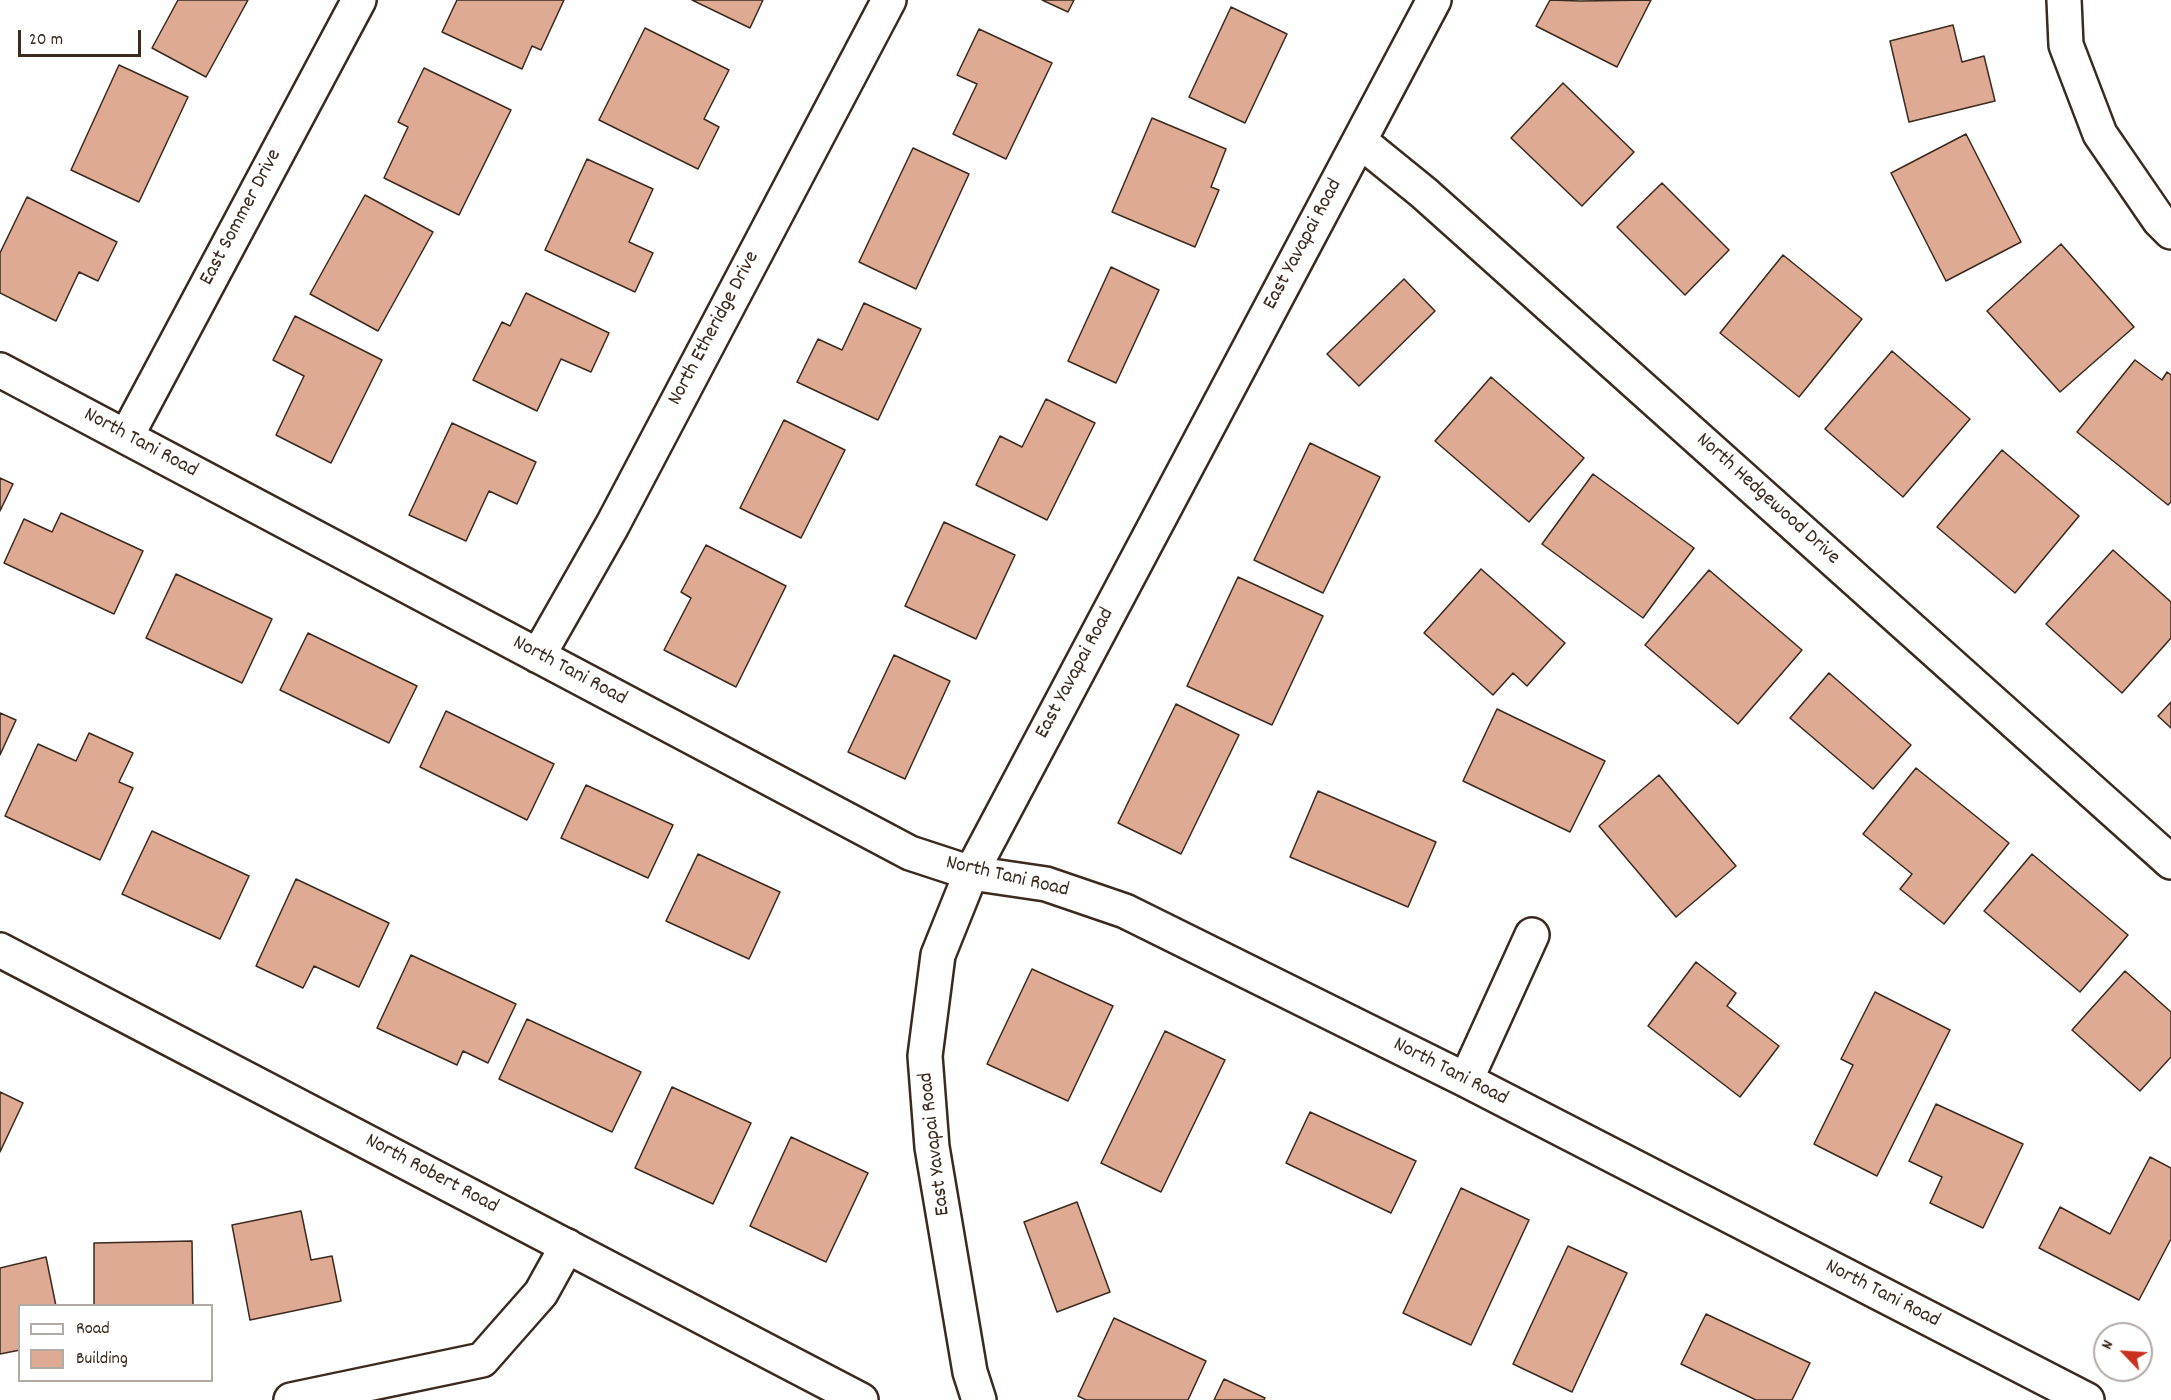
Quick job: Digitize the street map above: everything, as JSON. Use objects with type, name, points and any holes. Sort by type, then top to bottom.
[{"type":"street","name":"East Sommer Drive","points":[[126,437],[359,0]]},
{"type":"street","name":"North Etheridge Drive","points":[[538,656],[612,526],[889,0]]},
{"type":"street","name":"East Yavapai Road","points":[[979,1400],[970,1372],[932,1147],[925,1056],[938,955],[971,873],[1434,0]]},
{"type":"street","points":[[2064,0],[2066,45],[2100,134],[2159,220],[2171,232]]},
{"type":"street","name":"North Hedgewood Drive","points":[[1360,141],[1433,201],[2171,862]]},
{"type":"street","name":"North Tani Road","points":[[0,370],[910,853],[971,873],[1046,884],[1125,911],[1466,1080],[2087,1400]]},
{"type":"street","points":[[1466,1080],[1532,935]]},
{"type":"street","name":"North Robert Road","points":[[0,950],[861,1400]]},
{"type":"street","points":[[291,1400],[482,1360],[541,1293],[567,1246]]},
{"type":"building","points":[[178,0],[248,0],[206,77],[152,48]]},
{"type":"building","points":[[457,0],[564,0],[541,50],[532,46],[522,69],[442,32]]},
{"type":"building","points":[[692,0],[763,0],[750,28]]},
{"type":"building","points":[[1042,0],[1074,0],[1068,12]]},
{"type":"building","points":[[1550,0],[1651,0],[1617,67],[1536,26]]},
{"type":"building","points":[[1231,7],[1287,34],[1245,123],[1189,97]]},
{"type":"building","points":[[1953,25],[1962,62],[1984,56],[1995,101],[1909,122],[1890,41]]},
{"type":"building","points":[[645,28],[729,70],[704,119],[719,127],[698,169],[599,120]]},
{"type":"building","points":[[979,29],[1052,63],[1006,159],[953,134],[977,84],[957,75]]},
{"type":"building","points":[[119,65],[188,97],[139,202],[71,170]]},
{"type":"building","points":[[424,68],[511,110],[459,215],[384,178],[408,127],[398,122]]},
{"type":"building","points":[[1563,83],[1634,152],[1582,206],[1511,138]]},
{"type":"building","points":[[1152,118],[1226,149],[1211,187],[1219,190],[1195,247],[1112,212]]},
{"type":"building","points":[[1966,134],[2021,242],[1946,281],[1891,173]]},
{"type":"building","points":[[913,148],[969,174],[916,289],[859,262]]},
{"type":"building","points":[[587,159],[653,189],[629,242],[653,253],[635,292],[545,250]]},
{"type":"building","points":[[1662,183],[1729,250],[1685,295],[1617,227]]},
{"type":"building","points":[[365,195],[433,232],[378,331],[310,294]]},
{"type":"building","points":[[27,197],[117,242],[98,281],[79,272],[56,321],[0,293],[0,253]]},
{"type":"building","points":[[2061,244],[2134,327],[2060,392],[1987,311]]},
{"type":"building","points":[[1783,255],[1862,319],[1799,397],[1720,333]]},
{"type":"building","points":[[1111,267],[1159,290],[1116,383],[1068,361]]},
{"type":"building","points":[[1404,279],[1435,311],[1359,386],[1327,354]]},
{"type":"building","points":[[526,293],[609,333],[591,372],[561,359],[537,411],[473,380],[502,322],[510,326]]},
{"type":"building","points":[[864,303],[921,329],[878,420],[797,382],[818,339],[842,350]]},
{"type":"building","points":[[295,316],[382,360],[331,463],[276,435],[304,376],[273,360]]},
{"type":"building","points":[[1892,351],[1970,419],[1903,497],[1825,429]]},
{"type":"building","points":[[2135,360],[2162,380],[2167,372],[2171,375],[2171,502],[2168,505],[2077,432]]},
{"type":"building","points":[[1491,377],[1584,458],[1529,522],[1435,441]]},
{"type":"building","points":[[1046,399],[1095,423],[1047,520],[976,485],[1000,436],[1022,447]]},
{"type":"building","points":[[784,420],[845,450],[801,538],[740,508]]},
{"type":"building","points":[[452,423],[536,462],[517,504],[489,491],[466,541],[409,515]]},
{"type":"building","points":[[1310,443],[1380,477],[1323,593],[1254,560]]},
{"type":"building","points":[[2002,450],[2079,516],[2015,593],[1937,527]]},
{"type":"building","points":[[1593,474],[1694,548],[1643,618],[1542,544]]},
{"type":"building","points":[[0,478],[13,484],[0,511]]},
{"type":"building","points":[[61,513],[143,551],[114,614],[4,563],[24,519],[52,532]]},
{"type":"building","points":[[944,522],[1015,555],[976,639],[905,606]]},
{"type":"building","points":[[706,545],[786,586],[736,687],[664,650],[691,598],[681,592]]},
{"type":"building","points":[[2113,550],[2171,602],[2171,638],[2122,693],[2046,624]]},
{"type":"building","points":[[1481,569],[1565,643],[1527,686],[1513,673],[1493,695],[1424,633]]},
{"type":"building","points":[[1709,570],[1802,650],[1738,724],[1645,645]]},
{"type":"building","points":[[176,574],[272,619],[242,683],[146,638]]},
{"type":"building","points":[[1238,577],[1323,616],[1272,725],[1187,686]]},
{"type":"building","points":[[308,633],[417,686],[389,743],[280,690]]},
{"type":"building","points":[[894,655],[950,681],[905,779],[848,752]]},
{"type":"building","points":[[1829,673],[1911,745],[1873,789],[1790,718]]},
{"type":"building","points":[[2171,702],[2171,728],[2158,716]]},
{"type":"building","points":[[1176,704],[1239,735],[1181,854],[1118,823]]},
{"type":"building","points":[[1497,709],[1605,761],[1570,832],[1463,781]]},
{"type":"building","points":[[446,711],[554,764],[527,820],[420,767]]},
{"type":"building","points":[[0,713],[16,720],[0,755]]},
{"type":"building","points":[[89,733],[133,753],[119,782],[133,788],[100,860],[5,816],[38,744],[76,761]]},
{"type":"building","points":[[1916,768],[2009,843],[1944,924],[1900,889],[1912,874],[1863,834]]},
{"type":"building","points":[[1659,775],[1736,866],[1676,917],[1599,826]]},
{"type":"building","points":[[586,785],[673,825],[648,878],[561,838]]},
{"type":"building","points":[[1318,791],[1436,842],[1408,907],[1290,857]]},
{"type":"building","points":[[152,831],[249,876],[220,939],[122,894]]},
{"type":"building","points":[[698,854],[780,892],[749,959],[666,921]]},
{"type":"building","points":[[2032,854],[2128,935],[2080,992],[1984,911]]},
{"type":"building","points":[[296,879],[389,923],[359,987],[314,966],[303,988],[256,966]]},
{"type":"building","points":[[411,955],[516,1004],[488,1063],[463,1051],[457,1065],[377,1028]]},
{"type":"building","points":[[1696,962],[1736,993],[1727,1006],[1779,1046],[1740,1097],[1648,1026]]},
{"type":"building","points":[[1032,969],[1113,1006],[1068,1101],[987,1064]]},
{"type":"building","points":[[2125,971],[2171,1012],[2171,1057],[2140,1091],[2072,1030]]},
{"type":"building","points":[[1875,992],[1950,1030],[1877,1176],[1814,1144],[1853,1065],[1841,1059]]},
{"type":"building","points":[[527,1019],[641,1072],[612,1132],[499,1079]]},
{"type":"building","points":[[1165,1031],[1225,1060],[1161,1192],[1101,1163]]},
{"type":"building","points":[[672,1087],[751,1123],[713,1204],[635,1168]]},
{"type":"building","points":[[0,1092],[23,1103],[0,1152]]},
{"type":"building","points":[[1936,1104],[2023,1144],[1983,1228],[1930,1203],[1942,1177],[1909,1161]]},
{"type":"building","points":[[1310,1112],[1416,1161],[1391,1213],[1286,1163]]},
{"type":"building","points":[[791,1137],[868,1173],[826,1262],[750,1226]]},
{"type":"building","points":[[2150,1157],[2171,1168],[2171,1239],[2139,1300],[2039,1248],[2060,1207],[2110,1234]]},
{"type":"building","points":[[1461,1188],[1529,1220],[1471,1345],[1403,1313]]},
{"type":"building","points":[[1077,1202],[1110,1292],[1057,1312],[1024,1222]]},
{"type":"building","points":[[301,1211],[311,1260],[332,1256],[341,1301],[250,1320],[232,1225]]},
{"type":"building","points":[[192,1241],[193,1304],[94,1304],[94,1243]]},
{"type":"building","points":[[1568,1246],[1627,1273],[1572,1392],[1513,1364]]},
{"type":"building","points":[[46,1257],[56,1304],[18,1304],[18,1350],[0,1354],[0,1268]]},
{"type":"building","points":[[1706,1314],[1810,1363],[1792,1400],[1756,1400],[1681,1364]]},
{"type":"building","points":[[1114,1318],[1206,1361],[1188,1400],[1086,1400],[1078,1396]]},
{"type":"building","points":[[1224,1379],[1265,1398],[1264,1400],[1214,1400]]}]
